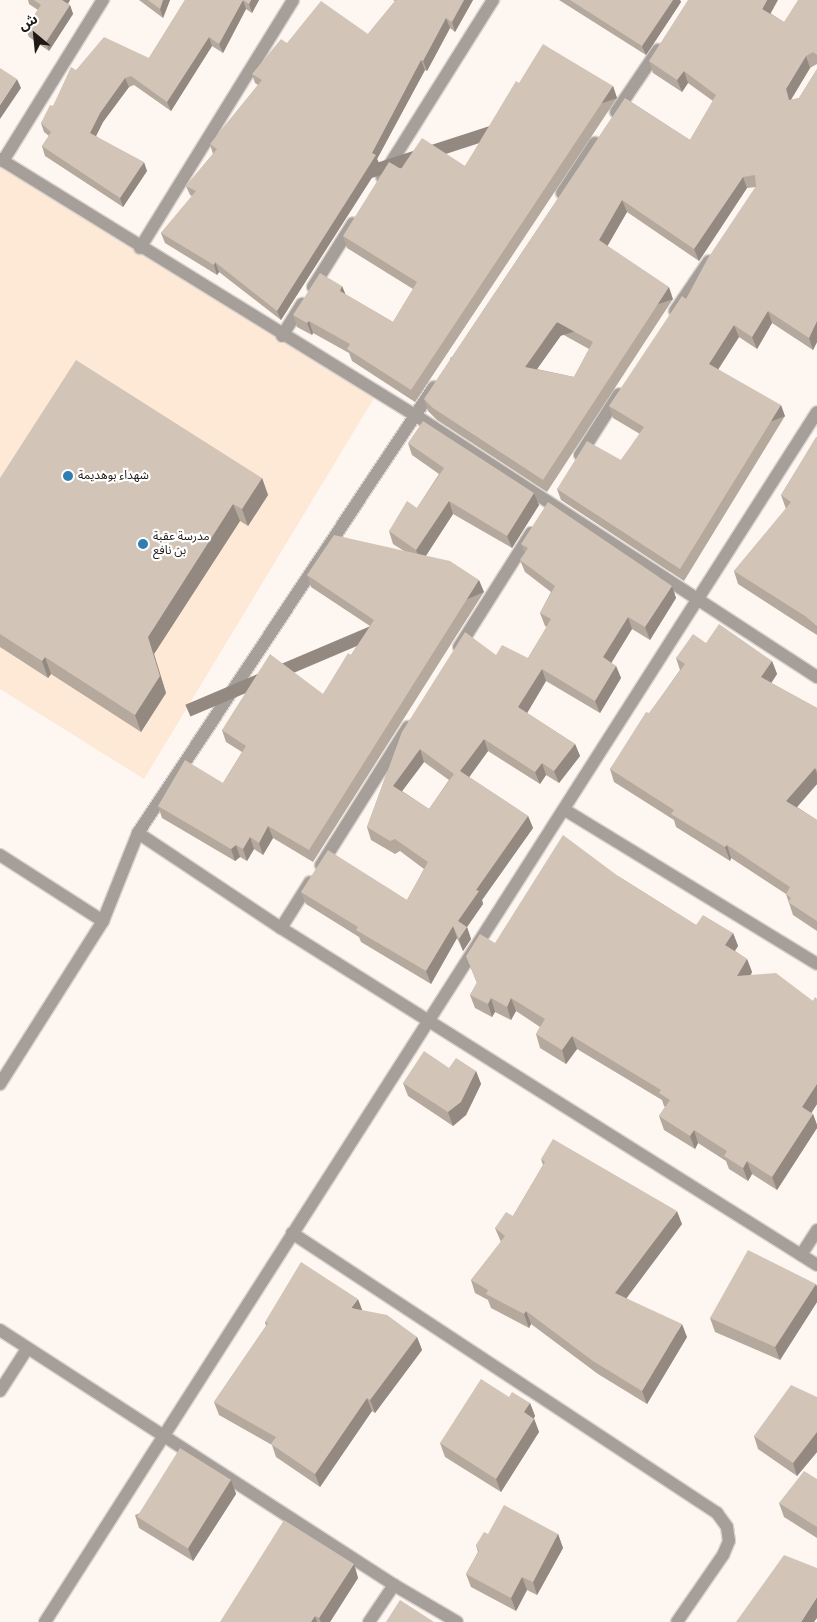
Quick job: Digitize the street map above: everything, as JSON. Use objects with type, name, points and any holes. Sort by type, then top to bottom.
[{"type":"street","points":[[103,0],[1,160],[282,336],[415,415],[547,507],[697,598],[817,677]]},
{"type":"street","points":[[140,248],[293,0]]},
{"type":"street","points":[[375,187],[493,0]]},
{"type":"street","points":[[556,202],[665,40]]},
{"type":"street","points":[[282,336],[360,212]]},
{"type":"street","points":[[665,325],[715,251]]},
{"type":"street","points":[[0,1084],[102,921],[138,833],[442,374]]},
{"type":"street","points":[[575,463],[626,383]]},
{"type":"street","points":[[45,1622],[427,1019],[565,810],[697,598],[817,413]]},
{"type":"street","points":[[450,661],[547,507]]},
{"type":"street","points":[[281,928],[413,720]]},
{"type":"street","points":[[565,810],[817,964]]},
{"type":"street","points":[[138,833],[281,928],[817,1265]]},
{"type":"street","points":[[0,855],[102,921]]},
{"type":"street","points":[[801,1255],[817,1230]]},
{"type":"street","points":[[292,1233],[717,1513],[728,1527],[729,1541],[723,1555],[677,1622]]},
{"type":"street","points":[[0,1330],[300,1522],[394,1585],[458,1622]]},
{"type":"street","points":[[0,1391],[27,1348]]},
{"type":"street","points":[[369,1622],[394,1585]]},
{"type":"shaded area","name":"مدرسة عقبة بن نافع","points":[[0,165],[374,398],[144,779],[0,689]]},
{"type":"building","points":[[34,0],[62,0],[70,5],[46,42],[25,28],[41,5]]},
{"type":"building","points":[[148,0],[163,0],[160,9]]},
{"type":"building","points":[[185,0],[243,0],[219,44],[209,37],[167,102],[131,76],[125,78],[100,113],[90,133],[144,162],[120,198],[42,146],[51,132],[41,123],[50,105],[53,106],[71,67],[76,70],[104,37],[149,58]]},
{"type":"building","points":[[243,0],[251,0],[249,4]]},
{"type":"building","points":[[396,0],[464,0],[452,22],[446,18],[423,61],[421,60],[372,153],[376,155],[277,311],[215,262],[214,265],[161,233],[196,191],[186,186],[217,149],[210,144],[262,80],[252,74],[281,39],[287,43],[321,1],[368,34]]},
{"type":"building","points":[[570,0],[673,0],[642,46]]},
{"type":"building","points":[[688,0],[767,0],[762,9],[784,22],[798,0],[817,0],[817,55],[813,52],[806,56],[786,89],[789,100],[799,98],[817,69],[817,321],[809,338],[768,311],[752,337],[734,325],[709,364],[781,405],[680,569],[557,489],[587,441],[621,460],[644,427],[609,406],[682,296],[686,299],[708,258],[756,186],[755,175],[743,177],[694,249],[622,200],[599,240],[669,287],[543,480],[433,408],[424,399],[625,98],[690,140],[716,95],[684,71],[677,80],[649,61]],"holes":[[[557,322],[593,342],[574,377],[525,367]]]},
{"type":"building","points":[[543,44],[613,86],[411,390],[347,349],[350,344],[309,321],[307,323],[293,315],[320,273],[342,286],[340,291],[393,322],[417,282],[343,236],[389,162],[401,169],[422,138],[465,166],[516,81],[519,83]]},
{"type":"building","points":[[0,68],[17,79],[0,105]]},
{"type":"building","points":[[76,360],[262,478],[242,509],[233,504],[148,637],[160,676],[135,715],[45,657],[42,661],[0,634],[0,478]]},
{"type":"building","points":[[423,421],[534,493],[507,536],[449,501],[416,550],[389,531],[407,501],[417,508],[444,468],[408,443]]},
{"type":"building","points":[[816,437],[817,626],[805,616],[734,571],[791,502],[781,495]]},
{"type":"building","points":[[548,502],[672,586],[645,627],[628,617],[603,657],[616,666],[595,701],[542,669],[518,707],[575,744],[554,771],[542,763],[535,772],[484,739],[460,771],[528,816],[476,890],[479,891],[458,921],[467,927],[459,939],[453,926],[426,971],[356,930],[358,927],[301,892],[328,850],[407,900],[428,862],[395,839],[390,841],[367,827],[402,732],[465,632],[496,655],[502,645],[528,658],[551,619],[540,613],[555,586],[520,560],[528,548],[521,544]],"holes":[[[420,749],[454,774],[429,809],[393,786]]]},
{"type":"building","points":[[334,535],[450,561],[479,580],[309,850],[268,826],[259,843],[250,837],[243,849],[236,845],[231,849],[158,806],[185,760],[223,783],[246,746],[222,730],[270,654],[323,694],[348,653],[351,655],[374,620],[307,575]]},
{"type":"building","points":[[719,624],[772,661],[761,677],[817,708],[817,770],[815,768],[786,801],[817,820],[817,921],[788,902],[791,898],[786,894],[790,887],[727,845],[725,847],[671,814],[674,810],[610,769],[646,712],[649,713],[685,664],[676,658],[693,634],[706,643]]},
{"type":"building","points":[[563,835],[618,876],[696,925],[703,915],[733,933],[725,945],[747,959],[737,976],[776,973],[813,1001],[815,997],[817,999],[817,1084],[802,1107],[813,1114],[772,1177],[747,1161],[743,1168],[724,1156],[727,1151],[694,1130],[690,1136],[659,1116],[670,1100],[659,1093],[661,1090],[572,1036],[562,1050],[536,1034],[545,1019],[511,998],[507,1007],[491,998],[488,1004],[470,995],[477,982],[466,956],[480,934],[495,943]]},
{"type":"building","points":[[424,1051],[449,1068],[456,1058],[476,1071],[461,1102],[448,1112],[403,1083]]},
{"type":"building","points":[[553,1139],[677,1211],[615,1293],[682,1324],[642,1391],[593,1361],[526,1311],[524,1314],[486,1294],[488,1290],[471,1280],[505,1236],[495,1228],[506,1212],[513,1216],[545,1162],[541,1159]]},
{"type":"building","points":[[748,1250],[816,1284],[775,1347],[710,1318]]},
{"type":"building","points":[[301,1262],[358,1299],[351,1308],[387,1315],[417,1337],[370,1400],[367,1398],[315,1474],[271,1444],[276,1437],[214,1402],[268,1323],[265,1322]]},
{"type":"building","points":[[481,1379],[509,1397],[512,1392],[530,1403],[524,1412],[534,1419],[496,1479],[440,1443]]},
{"type":"building","points":[[791,1385],[817,1397],[817,1432],[793,1463],[754,1436]]},
{"type":"building","points":[[180,1448],[231,1480],[188,1548],[137,1517]]},
{"type":"building","points":[[804,1471],[817,1479],[817,1527],[779,1503]]},
{"type":"building","points":[[504,1505],[558,1534],[533,1582],[522,1577],[511,1598],[466,1574],[479,1551],[476,1545],[484,1532],[488,1534]]},
{"type":"building","points":[[284,1520],[354,1564],[319,1618],[315,1616],[311,1622],[220,1622]]},
{"type":"building","points":[[784,1555],[817,1568],[817,1597],[801,1622],[736,1622]]},
{"type":"building","points":[[400,1600],[434,1622],[386,1622]]},
{"type":"place","name":"شهداء بوهديمة","points":[[68,476]]},
{"type":"place","name":"مدرسة عقبة بن نافع","points":[[143,544]]}]
